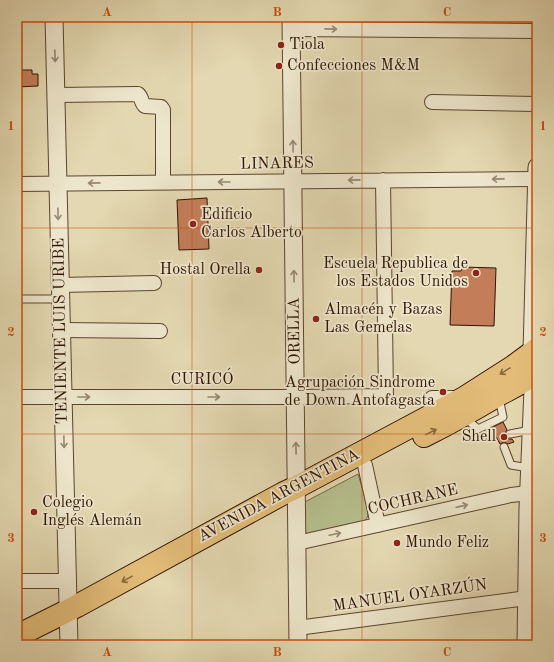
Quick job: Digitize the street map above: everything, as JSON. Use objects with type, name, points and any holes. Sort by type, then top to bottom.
[{"type":"main road","name":"AVENIDA ARGENTINA","points":[[296,494],[463,407],[499,395],[535,362]]},
{"type":"main road","name":"AVENIDA ARGENTINA","points":[[33,645],[68,628],[277,497],[296,494],[365,465],[463,407],[514,366],[535,362]]},
{"type":"main road","name":"AVENIDA ARGENTINA","points":[[17,636],[68,628]]},
{"type":"street","name":"TENIENTE LUIS URIBE","points":[[54,17],[68,628]]},
{"type":"street","points":[[292,23],[537,31]]},
{"type":"street","name":"ORELLA","points":[[292,23],[298,645]]},
{"type":"street","points":[[56,94],[138,94],[145,106],[161,107],[163,110],[163,182]]},
{"type":"street","points":[[432,102],[537,104]]},
{"type":"street","points":[[526,645],[533,493],[530,468],[535,362],[537,167]]},
{"type":"street","name":"LINARES","points":[[17,184],[537,179]]},
{"type":"street","name":"CURICÓ","points":[[17,397],[386,396],[383,180]]},
{"type":"street","points":[[60,292],[154,283]]},
{"type":"street","points":[[61,330],[160,330]]},
{"type":"street","points":[[432,398],[463,407]]},
{"type":"street","points":[[365,465],[378,525]]},
{"type":"street","name":"COCHRANE","points":[[297,543],[511,495],[533,493]]},
{"type":"street","points":[[17,581],[67,581]]},
{"type":"street","name":"MANUEL OYARZÚN","points":[[297,628],[527,598]]},
{"type":"lane","points":[[17,299],[60,292]]},
{"type":"lane","points":[[463,407],[478,429],[503,417],[499,395]]},
{"type":"lane","points":[[510,434],[531,430]]},
{"type":"lane","points":[[504,447],[511,465],[530,468]]},
{"type":"green space","points":[[358,474],[369,511],[364,522],[310,534],[301,530],[301,504]]},
{"type":"building","points":[[17,70],[32,70],[32,74],[38,74],[38,86],[17,87]]},
{"type":"building","name":"Edificio Carlos Alberto","points":[[207,198],[209,249],[179,250],[177,200]]},
{"type":"building","points":[[462,267],[496,268],[494,326],[450,325],[452,271],[461,271]]},
{"type":"building","points":[[503,422],[507,430],[505,433],[506,437],[512,439],[514,442],[508,444],[504,442],[500,444],[491,428]]},
{"type":"place","name":"Tiola","points":[[281,45]]},
{"type":"place","name":"Confecciones M&M","points":[[279,66]]},
{"type":"place","name":"Edificio Carlos Alberto","points":[[193,224]]},
{"type":"place","name":"Hostal Orella","points":[[259,270]]},
{"type":"place","name":"Escuela Republica de los Estados Unidos","points":[[476,273]]},
{"type":"place","name":"Almacén y Bazas Las Gemelas","points":[[316,319]]},
{"type":"place","name":"Agrupación Sindrome de Down Antofagasta","points":[[443,392]]},
{"type":"place","name":"Shell","points":[[504,437]]},
{"type":"place","name":"Colegio Inglés Alemán","points":[[34,512]]},
{"type":"place","name":"Mundo Feliz","points":[[397,543]]}]
